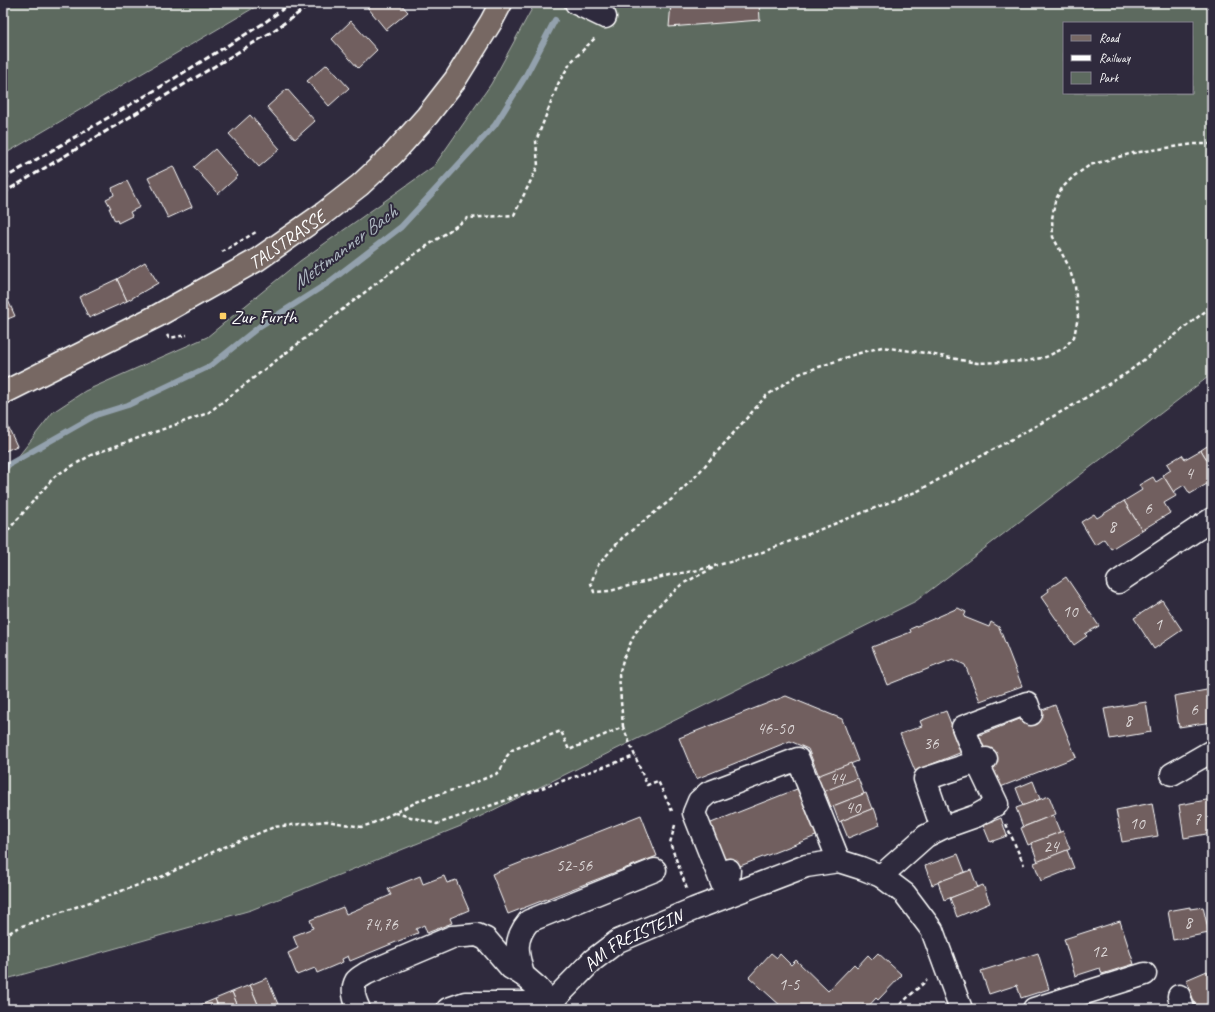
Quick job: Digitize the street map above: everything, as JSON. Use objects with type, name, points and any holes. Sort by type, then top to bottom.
[{"type":"main road","name":"TALSTRASSE","points":[[3,393],[157,316],[257,260],[324,213],[360,185],[393,154],[427,116],[455,80],[501,3]]},
{"type":"street","points":[[576,3],[605,17]]},
{"type":"street","points":[[1118,582],[1212,519]]},
{"type":"street","points":[[881,876],[926,836],[942,828],[976,816],[997,804],[981,760],[963,727],[1027,703],[1031,714]]},
{"type":"street","points":[[1172,774],[1212,751]]},
{"type":"street","points":[[727,896],[694,813],[699,801],[708,794],[798,759],[839,861]]},
{"type":"street","points":[[942,828],[925,779],[981,760]]},
{"type":"street","name":"AM FREISTEIN","points":[[552,1006],[593,960],[618,941],[694,909],[806,866],[839,861],[881,876],[905,894],[932,930],[961,1009]]},
{"type":"street","points":[[523,975],[517,951],[518,942],[522,930],[530,921],[655,870]]},
{"type":"street","points":[[727,896],[729,870]]},
{"type":"street","points":[[359,1009],[354,999],[356,980],[367,973],[452,937],[477,935],[486,939],[511,968],[523,975],[537,987],[552,1006]]},
{"type":"street","points":[[1034,1009],[1145,974]]},
{"type":"street","points":[[448,1009],[465,1003],[552,1006]]},
{"type":"path","points":[[3,536],[55,476],[91,455],[208,413],[408,259],[468,218],[514,215],[538,166],[536,141],[558,82],[571,62],[596,37],[605,17]]},
{"type":"path","points":[[1212,144],[1194,144],[1133,153],[1090,165],[1074,176],[1062,188],[1055,202],[1052,219],[1053,237],[1068,265],[1075,286],[1078,317],[1074,336],[1064,348],[1046,357],[1027,361],[977,363],[925,353],[882,347],[856,354],[799,374],[766,396],[694,477],[672,499],[623,537],[598,565],[591,583],[594,592],[610,591],[669,574],[694,572],[750,557],[918,491],[1063,411],[1127,373],[1212,306]]},
{"type":"path","points":[[215,256],[256,232]]},
{"type":"path","points":[[673,814],[658,781],[647,785],[635,756],[624,727],[619,675],[623,660],[634,633],[656,608],[682,584],[717,566]]},
{"type":"path","points":[[3,936],[22,926],[161,877],[217,850],[274,827],[327,821],[360,827],[371,824],[423,799],[466,786],[496,774],[501,769],[506,756],[512,750],[561,731],[569,750],[624,727]]},
{"type":"path","points":[[394,813],[437,824],[635,756]]},
{"type":"path","points":[[997,804],[1024,865]]},
{"type":"path","points":[[676,820],[670,843],[694,909]]},
{"type":"path","points":[[895,1009],[945,964]]},
{"type":"green space","points":[[3,3],[262,3],[3,155]]},
{"type":"green space","points":[[535,3],[1212,3],[1212,374],[916,601],[461,826],[251,910],[3,980],[3,476],[53,412],[85,391],[207,337],[300,261],[434,166],[491,84]]},
{"type":"building","points":[[364,3],[400,3],[408,12],[386,30]]},
{"type":"building","points":[[671,3],[759,3],[760,20],[669,27]]},
{"type":"building","points":[[351,21],[377,50],[358,68],[332,39]]},
{"type":"building","points":[[327,64],[349,88],[329,106],[307,81]]},
{"type":"building","points":[[287,89],[315,121],[295,139],[267,107]]},
{"type":"building","points":[[250,115],[280,149],[259,167],[229,134]]},
{"type":"building","points":[[215,149],[238,176],[218,194],[194,167]]},
{"type":"building","points":[[173,166],[192,207],[168,218],[148,178]]},
{"type":"building","points":[[127,181],[140,207],[130,212],[132,216],[118,223],[117,220],[115,221],[109,208],[111,208],[106,199],[114,195],[112,188]]},
{"type":"building","points":[[145,262],[158,283],[127,301],[117,279]]},
{"type":"building","points":[[117,279],[127,301],[89,318],[79,297]]},
{"type":"building","points":[[3,289],[15,316],[3,321]]},
{"type":"building","points":[[3,416],[17,446],[3,452]]},
{"type":"building","points":[[1212,443],[1212,468],[1201,450]]},
{"type":"building","points":[[1201,450],[1212,468],[1212,481],[1190,494],[1184,485],[1173,492],[1163,475],[1171,470],[1167,464],[1182,455],[1185,459]]},
{"type":"building","points":[[1153,477],[1156,482],[1164,477],[1176,496],[1164,503],[1170,513],[1142,530],[1124,501],[1142,490],[1139,485]]},
{"type":"building","points":[[1124,501],[1142,530],[1111,549],[1104,539],[1095,545],[1081,522],[1094,514],[1097,518]]},
{"type":"building","points":[[1066,577],[1099,626],[1085,634],[1087,636],[1074,645],[1041,597],[1049,591],[1048,589]]},
{"type":"building","points":[[1162,600],[1182,630],[1154,649],[1134,618]]},
{"type":"building","points":[[958,608],[966,612],[964,617],[989,627],[991,622],[999,627],[1022,686],[980,701],[965,665],[953,659],[887,685],[872,647],[911,632],[910,629]]},
{"type":"building","points":[[1212,689],[1212,722],[1179,727],[1174,696]]},
{"type":"building","points":[[786,696],[842,719],[858,761],[819,776],[808,749],[790,741],[696,779],[679,738]]},
{"type":"building","points":[[1146,702],[1151,732],[1110,739],[1104,709]]},
{"type":"building","points":[[1055,705],[1076,757],[998,788],[977,736]]},
{"type":"building","points":[[946,711],[962,752],[915,771],[900,734],[922,726],[920,721]]},
{"type":"building","points":[[851,763],[857,779],[824,792],[817,776]]},
{"type":"building","points":[[858,778],[864,794],[831,807],[825,791]]},
{"type":"building","points":[[1033,781],[1040,799],[1023,806],[1016,788]]},
{"type":"building","points":[[802,787],[821,834],[725,872],[706,825]]},
{"type":"building","points":[[866,793],[872,809],[839,822],[833,806]]},
{"type":"building","points":[[1049,796],[1056,814],[1023,827],[1016,808]]},
{"type":"building","points":[[1212,799],[1212,833],[1184,838],[1179,805]]},
{"type":"building","points":[[1152,803],[1158,836],[1122,842],[1116,810]]},
{"type":"building","points":[[874,808],[880,825],[848,838],[841,821]]},
{"type":"building","points":[[641,815],[657,856],[508,914],[492,874]]},
{"type":"building","points":[[1053,815],[1060,832],[1028,845],[1021,828]]},
{"type":"building","points":[[1001,818],[1007,836],[990,842],[983,825]]},
{"type":"building","points":[[1063,831],[1070,849],[1038,862],[1031,843]]},
{"type":"building","points":[[1067,850],[1074,868],[1041,881],[1034,863]]},
{"type":"building","points":[[958,854],[965,872],[932,885],[925,866]]},
{"type":"building","points":[[971,870],[978,888],[944,900],[938,882]]},
{"type":"building","points":[[420,876],[423,884],[444,876],[447,883],[456,880],[469,910],[450,918],[452,923],[427,933],[424,925],[416,929],[418,933],[350,961],[348,956],[342,959],[343,962],[317,973],[315,968],[297,975],[288,953],[298,948],[293,936],[313,928],[310,920],[343,907],[346,914],[391,895],[388,889]]},
{"type":"building","points":[[983,885],[990,903],[957,917],[950,898]]},
{"type":"building","points":[[1190,907],[1190,909],[1203,907],[1209,933],[1173,940],[1168,911]]},
{"type":"building","points":[[1120,921],[1134,964],[1102,974],[1100,968],[1075,976],[1064,939]]},
{"type":"building","points":[[771,953],[777,958],[780,954],[791,965],[796,960],[828,991],[854,964],[857,967],[868,955],[872,959],[878,953],[902,975],[878,1000],[876,998],[866,1009],[863,1005],[860,1009],[782,1009],[782,1007],[749,977]]},
{"type":"building","points":[[1038,953],[1049,989],[1021,998],[1017,985],[989,994],[981,971]]},
{"type":"building","points":[[1207,971],[1212,983],[1212,1009],[1197,1009],[1186,980]]},
{"type":"building","points":[[267,978],[280,1009],[260,1009],[250,985]]},
{"type":"building","points":[[250,985],[260,1009],[239,1009],[232,992]]},
{"type":"building","points":[[232,992],[239,1009],[219,1009],[215,999]]},
{"type":"building","points":[[215,999],[219,1009],[199,1009],[198,1006]]},
{"type":"waterway","name":"Mettmanner Bach","points":[[3,473],[6,466],[96,415],[128,405],[210,366],[260,326],[328,283],[401,227],[495,125],[525,77],[555,20]]},
{"type":"railway","points":[[3,179],[157,89],[264,23],[291,3]]},
{"type":"railway","points":[[3,193],[270,33],[313,3]]},
{"type":"place","name":"Zur Furth","points":[[223,316]]}]
